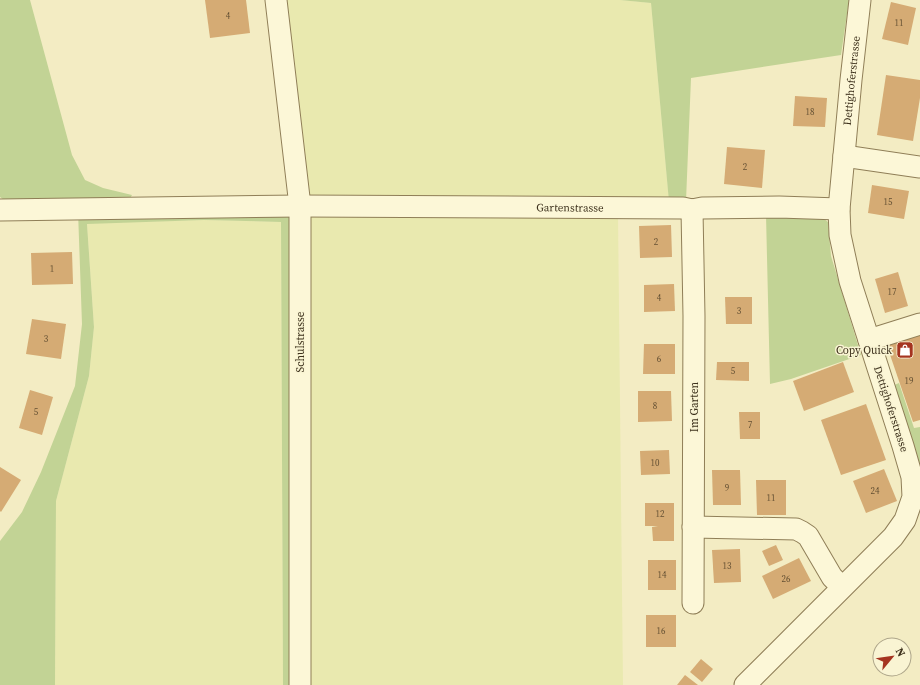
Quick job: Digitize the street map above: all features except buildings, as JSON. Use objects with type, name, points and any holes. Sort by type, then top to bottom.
[{"type":"street","name":"Schulstrasse","points":[[276,0],[300,206],[300,685]]},
{"type":"street","name":"Dettighoferstrasse","points":[[745,685],[893,536],[905,520],[916,497],[912,477],[850,281],[843,251],[839,209],[860,0]]},
{"type":"street","points":[[844,156],[920,167]]},
{"type":"street","name":"Gartenstrasse","points":[[0,210],[300,206],[675,208],[692,210],[709,208],[779,207],[839,209]]},
{"type":"street","name":"Im Garten","points":[[692,210],[694,316],[693,603]]},
{"type":"street","points":[[869,340],[920,324]]},
{"type":"street","points":[[694,527],[796,529],[808,536],[832,577],[842,587]]},
{"type":"green space","points":[[0,0],[30,0],[72,155],[85,180],[103,188],[132,195],[129,200],[7,202],[0,197]]},
{"type":"green space","points":[[283,0],[620,0],[651,3],[669,202],[312,197],[307,193]]},
{"type":"green space","points":[[620,0],[849,0],[841,55],[691,78],[686,201],[669,202],[651,3]]},
{"type":"green space","points":[[78,211],[288,214],[291,219],[296,685],[283,685],[281,222],[204,220],[87,224],[94,327],[89,376],[56,501],[55,685],[0,685],[0,541],[22,512],[41,472],[75,386],[82,324]]},
{"type":"green space","points":[[315,213],[618,214],[623,685],[305,685],[305,223]]},
{"type":"green space","points":[[766,215],[824,219],[828,222],[831,256],[861,355],[791,379],[770,384]]},
{"type":"green space","points":[[204,220],[281,222],[283,685],[55,685],[56,501],[89,376],[94,327],[87,223]]},
{"type":"green space","points":[[899,383],[914,428],[920,427],[920,473],[892,386]]},
{"type":"place","name":"Copy Quick","points":[[905,350]]}]
